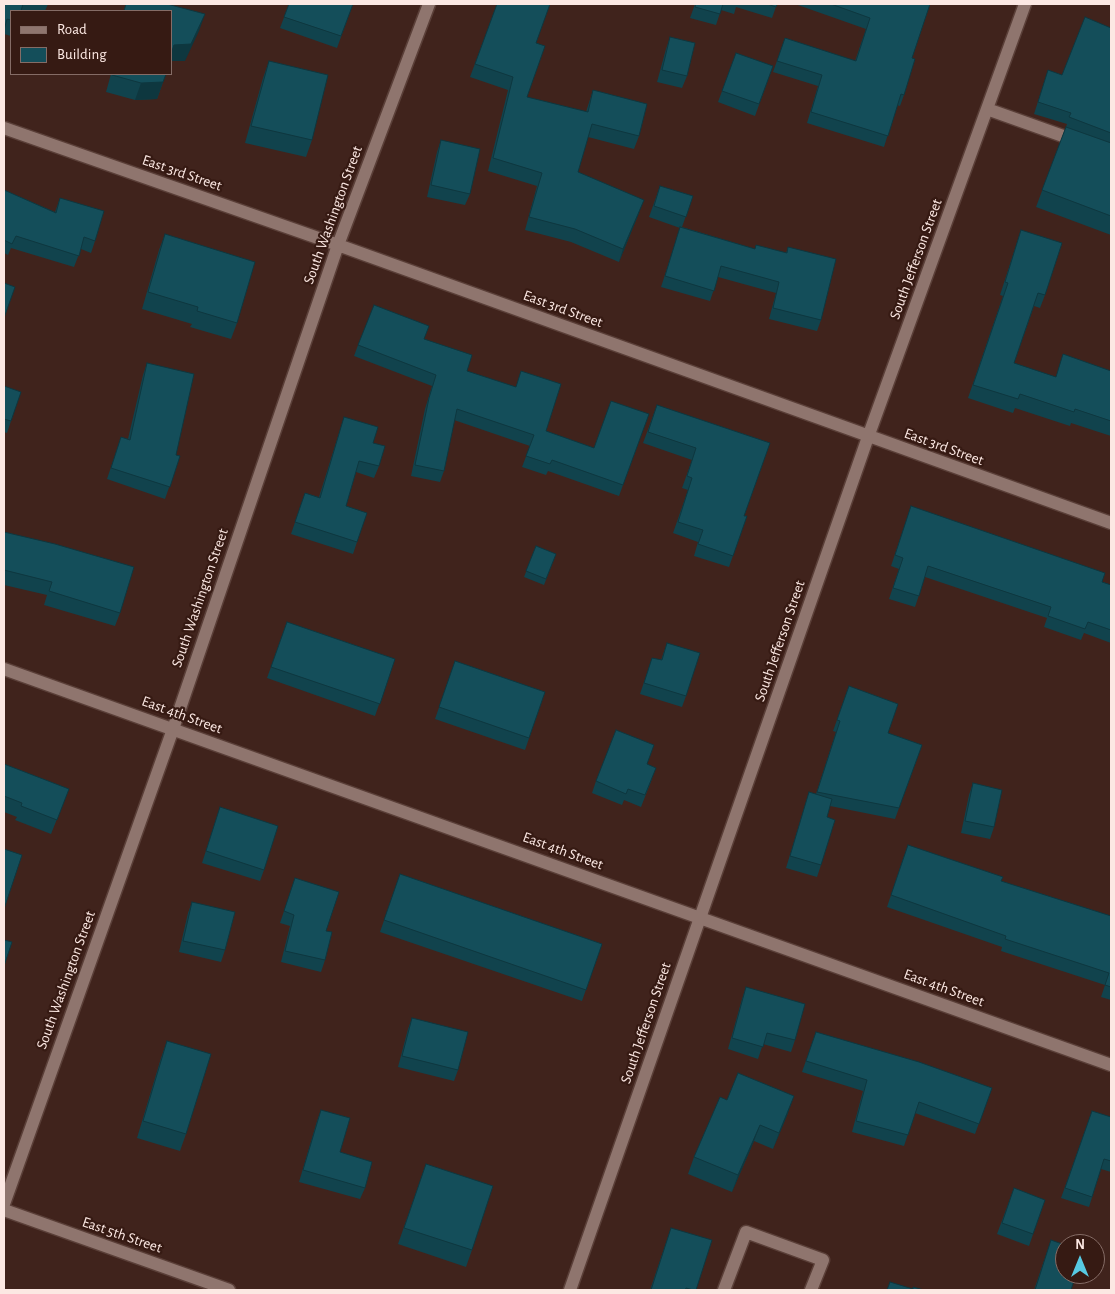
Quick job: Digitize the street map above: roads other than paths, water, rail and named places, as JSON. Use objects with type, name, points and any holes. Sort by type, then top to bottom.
[{"type":"street","name":"South Washington Street","points":[[4,1204],[173,729],[338,245],[429,4]]},
{"type":"street","name":"South Jefferson Street","points":[[570,1290],[868,437],[1025,4]]},
{"type":"street","points":[[987,109],[1094,146]]},
{"type":"street","name":"East 3rd Street","points":[[4,128],[338,245],[1111,523]]},
{"type":"street","name":"East 4th Street","points":[[4,669],[1111,1065]]},
{"type":"street","name":"East 5th Street","points":[[4,1210],[229,1290]]},
{"type":"street","points":[[724,1290],[746,1232],[822,1260],[811,1290]]}]
